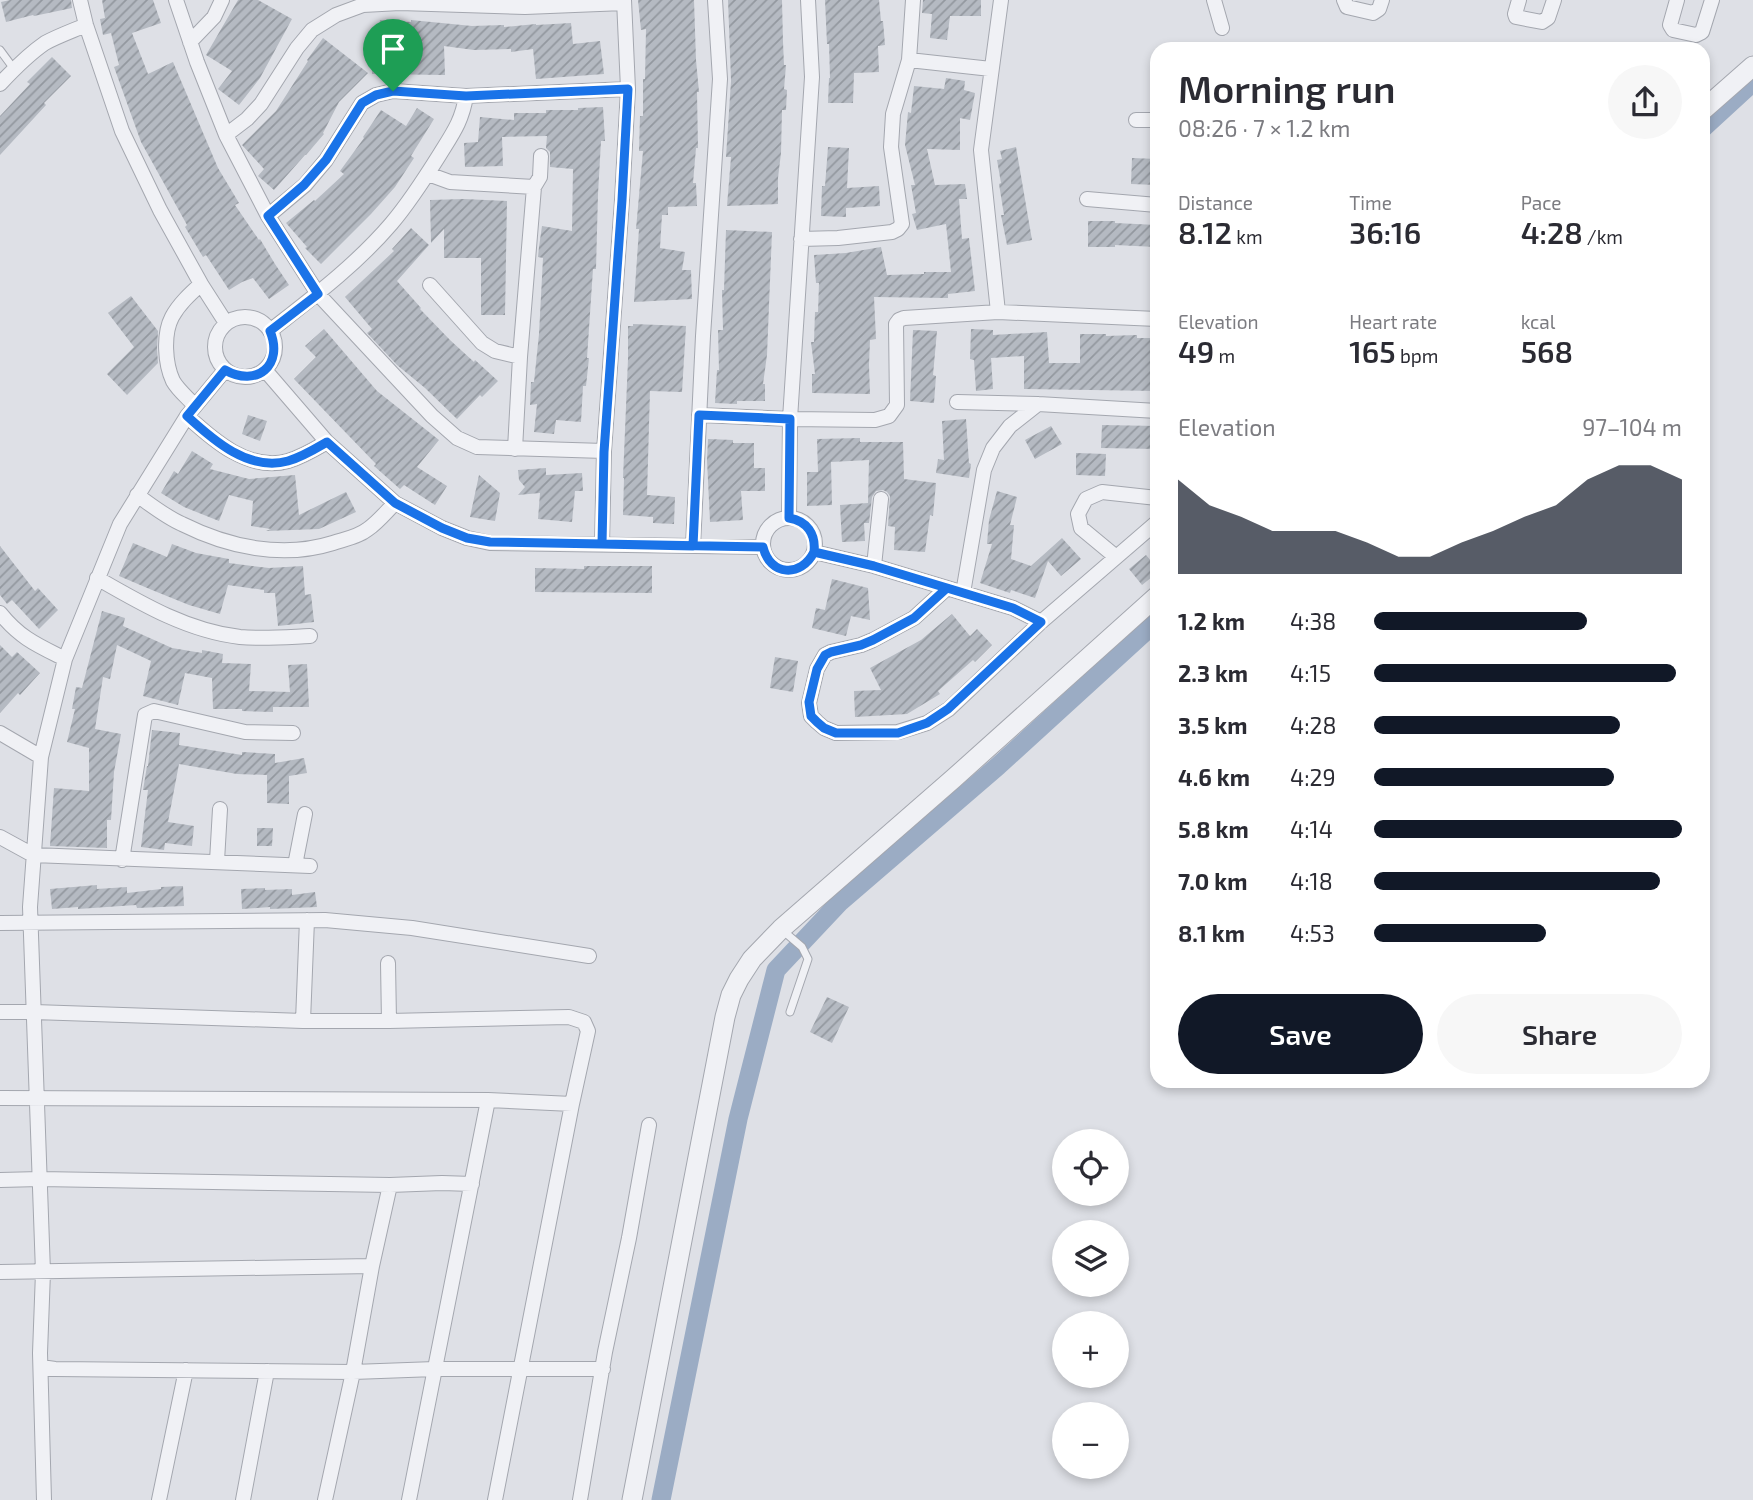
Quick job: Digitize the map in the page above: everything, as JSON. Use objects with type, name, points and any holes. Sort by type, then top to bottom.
[{"type":"street","points":[[80,0],[122,131],[160,210],[226,323]]},
{"type":"street","points":[[176,0],[226,135],[268,216],[318,294],[432,416],[457,438],[477,447],[604,452]]},
{"type":"street","points":[[190,42],[214,18],[222,0]]},
{"type":"street","points":[[693,546],[720,79],[715,0]]},
{"type":"street","points":[[789,518],[790,419],[812,77],[808,0]]},
{"type":"street","points":[[802,239],[892,232],[902,224],[891,147],[893,114],[909,60],[913,0]]},
{"type":"street","points":[[998,312],[981,150],[1001,0]]},
{"type":"street","points":[[1214,0],[1222,28]]},
{"type":"street","points":[[1344,0],[1347,7],[1373,13],[1379,9],[1381,0]]},
{"type":"street","points":[[1519,0],[1516,17],[1542,22],[1548,19],[1554,0]]},
{"type":"street","points":[[1678,0],[1671,28],[1696,35],[1702,32],[1712,0]]},
{"type":"street","points":[[226,135],[261,104],[297,48],[312,30],[336,15],[363,5],[400,3],[525,7],[624,1],[628,89],[604,452],[602,544]]},
{"type":"street","points":[[0,84],[43,45],[86,25]]},
{"type":"street","points":[[909,60],[991,69]]},
{"type":"street","points":[[1710,104],[1753,66]]},
{"type":"street","points":[[268,216],[304,185],[326,160],[362,103],[376,95],[393,91],[466,96],[628,89]]},
{"type":"street","points":[[270,331],[318,294],[375,242],[391,223],[428,174],[458,126],[464,113],[466,96]]},
{"type":"street","points":[[1136,120],[1150,120]]},
{"type":"street","points":[[515,449],[534,187],[540,177],[541,156]]},
{"type":"street","points":[[428,174],[450,182],[534,187]]},
{"type":"street","points":[[1087,199],[1150,204]]},
{"type":"street","points":[[201,284],[170,319],[167,331],[167,361],[173,381],[205,433],[248,459],[268,462],[285,462],[327,442]]},
{"type":"street","points":[[430,285],[482,343],[495,352],[520,357]]},
{"type":"street","points":[[699,415],[790,419],[875,419],[889,416],[897,405],[896,324],[904,318],[998,312],[1150,319]]},
{"type":"street","points":[[245,317],[255,319],[270,331],[275,352],[265,370],[255,376],[234,376],[218,362],[215,341],[226,323],[245,317]]},
{"type":"street","points":[[44,1500],[41,1367],[43,1272],[30,907],[41,757],[65,659],[120,524],[191,411],[225,370]]},
{"type":"street","points":[[265,370],[327,442],[395,503],[467,538],[490,542],[763,547]]},
{"type":"street","points":[[957,402],[1150,411]]},
{"type":"street","points":[[963,593],[984,470],[993,449],[1010,426],[1038,404]]},
{"type":"street","points":[[1116,557],[1081,528],[1079,514],[1086,499],[1102,492],[1150,497]]},
{"type":"street","points":[[137,495],[180,524],[224,542],[263,550],[323,546],[359,535],[369,529],[395,503]]},
{"type":"street","points":[[874,566],[881,499]]},
{"type":"street","points":[[789,518],[804,523],[810,529],[815,544],[810,560],[795,570],[778,568],[770,563],[763,547],[766,530],[772,524],[789,518]]},
{"type":"street","points":[[947,588],[914,618],[861,645],[825,655],[817,669],[809,702],[811,716],[824,728],[836,733],[898,733],[927,723],[948,709],[1041,622],[1150,528]]},
{"type":"street","points":[[814,552],[874,566],[1013,608],[1041,622]]},
{"type":"street","points":[[97,578],[181,623],[222,634],[254,638],[310,636]]},
{"type":"street","points":[[632,1500],[725,1017],[739,979],[752,959],[788,934],[953,779],[1150,602]]},
{"type":"street","points":[[0,613],[15,631],[65,659]]},
{"type":"street","points":[[122,860],[145,715],[148,712],[154,711],[245,732],[293,733]]},
{"type":"street","points":[[0,733],[41,757]]},
{"type":"street","points":[[217,861],[220,809]]},
{"type":"street","points":[[0,836],[33,855],[303,866],[305,814]]},
{"type":"street","points":[[303,1021],[307,920]]},
{"type":"street","points":[[0,923],[307,920],[412,928],[589,956]]},
{"type":"street","points":[[388,963],[389,1021]]},
{"type":"street","points":[[0,1012],[303,1021],[569,1017],[584,1021],[588,1031],[495,1500]]},
{"type":"street","points":[[0,1098],[488,1100],[572,1104]]},
{"type":"street","points":[[409,1500],[488,1100]]},
{"type":"street","points":[[580,1500],[605,1352],[649,1125]]},
{"type":"street","points":[[0,1180],[472,1184]]},
{"type":"street","points":[[325,1500],[390,1185]]},
{"type":"street","points":[[0,1272],[372,1266]]},
{"type":"street","points":[[41,1367],[353,1372],[603,1369]]},
{"type":"street","points":[[159,1500],[186,1370]]},
{"type":"street","points":[[243,1500],[267,1371]]},
{"type":"lane","points":[[0,50],[14,69]]},
{"type":"lane","points":[[788,934],[802,947],[808,959],[790,1012]]},
{"type":"building","points":[[71,0],[72,8],[6,22],[1,2]]},
{"type":"building","points":[[102,0],[153,0],[161,23],[132,33],[148,74],[173,62],[218,168],[239,203],[235,205],[289,285],[269,299],[253,278],[229,290],[206,255],[203,257],[185,227],[187,225],[141,142],[114,67],[119,65],[111,33],[103,35],[100,19],[105,18]]},
{"type":"building","points":[[238,0],[258,0],[292,19],[260,78],[239,105],[218,89],[232,71],[206,55]]},
{"type":"building","points":[[638,0],[694,0],[699,92],[698,148],[693,183],[696,183],[697,206],[668,207],[668,215],[662,215],[660,248],[685,252],[682,270],[691,270],[692,299],[634,302],[639,229],[636,229],[643,151],[639,151],[646,29],[641,30]]},
{"type":"building","points":[[728,0],[782,0],[786,65],[784,89],[787,90],[786,110],[782,110],[778,204],[727,206],[731,157],[726,157],[731,81]]},
{"type":"building","points":[[825,0],[879,0],[885,45],[878,46],[879,72],[854,73],[853,103],[828,103],[830,78]]},
{"type":"building","points":[[923,0],[981,0],[981,16],[950,16],[947,40],[930,38],[932,14],[922,13]]},
{"type":"building","points":[[380,20],[504,27],[571,23],[573,44],[600,41],[604,74],[536,79],[533,49],[511,52],[511,49],[474,50],[444,46],[445,75],[372,74],[372,53],[377,53]]},
{"type":"building","points":[[323,38],[368,73],[339,102],[324,134],[274,190],[258,176],[264,169],[242,145],[276,111]]},
{"type":"building","points":[[52,57],[71,76],[0,155],[0,116],[30,84],[27,82]]},
{"type":"building","points":[[946,78],[965,81],[964,90],[975,93],[970,120],[960,118],[960,150],[927,149],[935,185],[965,184],[967,199],[959,199],[962,239],[969,238],[975,291],[948,294],[948,298],[874,297],[876,339],[870,340],[870,394],[812,393],[812,374],[815,374],[811,342],[814,342],[819,283],[816,283],[814,255],[881,247],[887,275],[951,272],[946,224],[917,230],[912,214],[916,213],[911,185],[915,185],[905,145],[914,86],[944,89]]},
{"type":"building","points":[[603,107],[605,141],[601,141],[596,269],[593,269],[589,358],[586,386],[583,386],[581,422],[556,420],[554,434],[534,432],[537,404],[530,405],[539,334],[543,258],[538,257],[542,226],[572,231],[573,169],[550,167],[550,152],[546,148],[547,136],[502,137],[503,166],[465,167],[464,143],[478,142],[480,117],[514,120],[514,113],[546,113],[546,110]]},
{"type":"building","points":[[417,108],[434,119],[411,156],[414,158],[395,187],[321,264],[286,223],[344,174],[340,171],[381,110],[406,126]]},
{"type":"building","points":[[828,147],[849,148],[847,188],[879,186],[880,206],[846,208],[846,217],[821,216]]},
{"type":"building","points":[[1016,147],[1032,240],[1007,245],[1001,215],[1004,215],[997,160],[1002,159],[1000,151]]},
{"type":"building","points":[[1132,158],[1150,159],[1150,185],[1131,184]]},
{"type":"building","points":[[430,200],[507,201],[505,315],[481,315],[481,258],[444,258],[444,229],[431,243]]},
{"type":"building","points":[[1088,221],[1150,225],[1150,247],[1088,247]]},
{"type":"building","points":[[411,228],[429,245],[397,281],[450,340],[498,381],[457,419],[397,365],[367,333],[372,329],[345,297],[394,251],[392,249]]},
{"type":"building","points":[[726,230],[772,232],[767,355],[763,384],[765,401],[715,403],[719,370],[718,330],[723,330],[722,290]]},
{"type":"building","points":[[131,296],[158,331],[158,363],[127,395],[107,374],[134,347],[108,313]]},
{"type":"building","points":[[628,326],[686,326],[682,392],[650,391],[647,495],[675,497],[674,524],[653,523],[653,517],[623,515]]},
{"type":"building","points":[[324,329],[377,391],[439,440],[417,467],[447,486],[435,505],[404,485],[400,489],[374,466],[376,464],[294,379],[316,357],[305,346]]},
{"type":"building","points":[[971,329],[993,330],[993,335],[1047,332],[1049,363],[1080,363],[1080,334],[1137,335],[1137,338],[1150,338],[1150,391],[1024,389],[1024,356],[991,358],[993,389],[976,391],[974,360],[970,359]]},
{"type":"building","points":[[913,330],[937,331],[933,375],[936,376],[934,403],[910,401]]},
{"type":"building","points":[[248,415],[267,421],[260,441],[242,434]]},
{"type":"building","points":[[966,419],[971,464],[969,478],[936,473],[938,459],[944,460],[942,421]]},
{"type":"building","points":[[1102,425],[1150,426],[1150,449],[1101,448]]},
{"type":"building","points":[[1051,426],[1062,444],[1035,459],[1025,440]]},
{"type":"building","points":[[860,438],[860,442],[903,442],[904,479],[936,483],[933,516],[930,515],[925,552],[894,550],[895,527],[888,526],[890,496],[883,490],[876,491],[872,497],[869,523],[864,523],[865,541],[842,542],[840,505],[868,503],[869,460],[831,462],[832,505],[807,506],[807,472],[818,472],[817,439]]},
{"type":"building","points":[[708,439],[754,443],[754,468],[765,468],[765,491],[741,491],[743,520],[710,522]]},
{"type":"building","points":[[192,451],[213,464],[210,469],[249,479],[295,475],[299,515],[346,492],[356,512],[319,529],[266,531],[271,529],[251,526],[253,501],[229,495],[219,521],[184,507],[161,493],[174,471],[178,474]]},
{"type":"building","points":[[1076,453],[1106,454],[1105,476],[1076,475]]},
{"type":"building","points":[[546,468],[546,475],[582,473],[583,491],[575,491],[572,522],[538,519],[540,493],[518,495],[525,487],[519,480],[518,470]]},
{"type":"building","points":[[479,475],[500,493],[495,521],[470,517]]},
{"type":"building","points":[[997,491],[1017,497],[1010,525],[1014,525],[1011,559],[1031,566],[1062,538],[1081,559],[1061,576],[1048,561],[1035,598],[980,583],[992,544],[987,544],[989,520]]},
{"type":"building","points":[[133,543],[167,557],[172,544],[196,553],[229,559],[229,563],[269,568],[303,566],[305,595],[311,594],[314,622],[278,626],[275,593],[264,593],[264,590],[228,585],[220,614],[189,605],[119,576]]},
{"type":"building","points":[[0,546],[35,591],[38,588],[58,610],[39,629],[12,600],[7,604],[0,595]]},
{"type":"building","points":[[1146,555],[1150,560],[1150,579],[1142,585],[1129,569]]},
{"type":"building","points":[[584,566],[652,566],[652,593],[535,592],[535,568],[584,569]]},
{"type":"building","points":[[832,579],[868,588],[870,620],[851,616],[846,636],[812,628],[816,608],[825,610]]},
{"type":"building","points":[[102,611],[125,618],[123,626],[172,648],[223,654],[222,663],[251,664],[249,691],[290,692],[288,665],[307,664],[309,707],[273,707],[273,712],[213,709],[212,678],[185,673],[178,705],[143,696],[151,661],[117,645],[110,679],[103,677],[95,729],[121,734],[114,772],[111,820],[107,820],[107,848],[50,846],[54,788],[89,791],[89,748],[67,742],[75,709],[72,709],[76,687],[82,688]]},
{"type":"building","points":[[952,614],[970,636],[977,629],[992,645],[938,691],[940,694],[907,714],[855,717],[854,691],[881,690],[870,668],[921,640]]},
{"type":"building","points":[[0,645],[12,657],[17,652],[40,673],[0,713]]},
{"type":"building","points":[[775,657],[798,661],[793,692],[770,688]]},
{"type":"building","points":[[152,730],[180,733],[179,745],[242,755],[242,752],[275,754],[275,763],[304,758],[307,773],[289,776],[289,804],[267,803],[267,775],[237,774],[179,764],[168,822],[194,826],[192,846],[165,843],[164,850],[141,847],[148,790],[143,790]]},
{"type":"building","points":[[257,828],[273,828],[272,846],[257,846]]},
{"type":"building","points":[[97,885],[97,889],[127,887],[127,893],[183,886],[184,906],[52,909],[50,889]]},
{"type":"building","points":[[241,889],[292,889],[292,895],[315,892],[317,907],[242,909]]},
{"type":"building","points":[[827,997],[849,1007],[832,1043],[810,1032]]},
{"type":"waterway","points":[[1710,122],[1753,82]]},
{"type":"waterway","points":[[661,1500],[738,1119],[776,970],[840,902],[998,766],[1150,627]]},
{"type":"route","points":[[393,91],[376,95],[362,103],[326,160],[304,185],[268,216],[318,294],[270,331],[275,352],[265,370],[255,376],[245,377],[234,376],[225,370],[187,416],[205,433],[248,459],[268,462],[285,462],[327,442],[395,503],[467,538],[490,542],[693,546],[763,547],[770,563],[786,570],[804,566],[814,552],[874,566],[947,588],[914,618],[861,645],[825,655],[817,669],[809,702],[811,716],[824,728],[836,733],[898,733],[927,723],[948,709],[1041,622],[1013,608],[947,588],[874,566],[814,552],[815,544],[810,529],[804,523],[789,518],[790,419],[699,415],[693,546],[602,544],[604,452],[628,89],[466,96],[393,91]]}]
